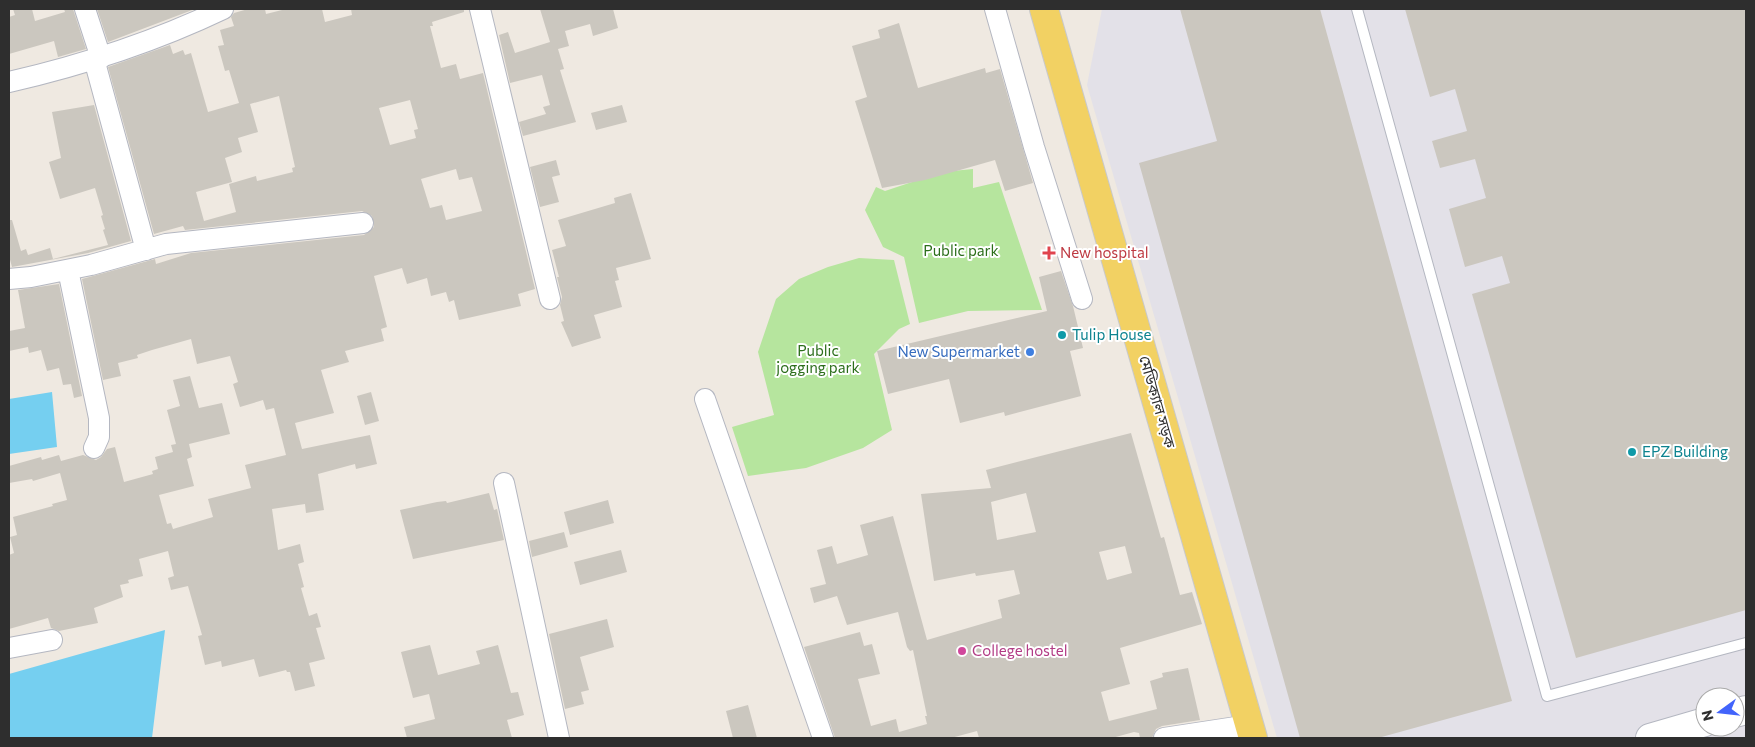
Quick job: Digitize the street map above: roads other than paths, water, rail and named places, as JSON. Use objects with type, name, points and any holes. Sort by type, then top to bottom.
[{"type":"main road","name":"মেডিক্যাল সড়ক","points":[[1044,9],[1251,732]]},
{"type":"main road","points":[[1650,738],[1695,725]]},
{"type":"street","points":[[84,9],[146,250]]},
{"type":"street","points":[[9,82],[72,68],[179,30],[223,9]]},
{"type":"street","points":[[480,9],[550,299]]},
{"type":"street","points":[[995,9],[1034,148],[1082,299]]},
{"type":"street","points":[[9,279],[68,270],[166,244],[363,223]]},
{"type":"street","points":[[68,270],[99,418],[99,437],[94,448]]},
{"type":"street","points":[[705,399],[823,738]]},
{"type":"street","points":[[504,483],[560,738]]},
{"type":"street","points":[[9,648],[52,640]]},
{"type":"street","points":[[1164,738],[1251,732]]},
{"type":"lane","points":[[1358,9],[1547,696],[1746,643]]},
{"type":"water","points":[[52,392],[57,447],[9,454],[9,399]]},
{"type":"water","points":[[165,630],[152,738],[9,738],[9,674]]},
{"type":"place","name":"New hospital","points":[[1049,253]]},
{"type":"place","name":"Tulip House","points":[[1062,335]]},
{"type":"place","name":"New Supermarket","points":[[1030,352]]},
{"type":"place","name":"EPZ Building","points":[[1632,452]]},
{"type":"place","name":"College hostel","points":[[962,651]]},
{"type":"park label","name":"Public park","points":[[961,251]]},
{"type":"park label","name":"Public jogging park","points":[[818,360]]}]
